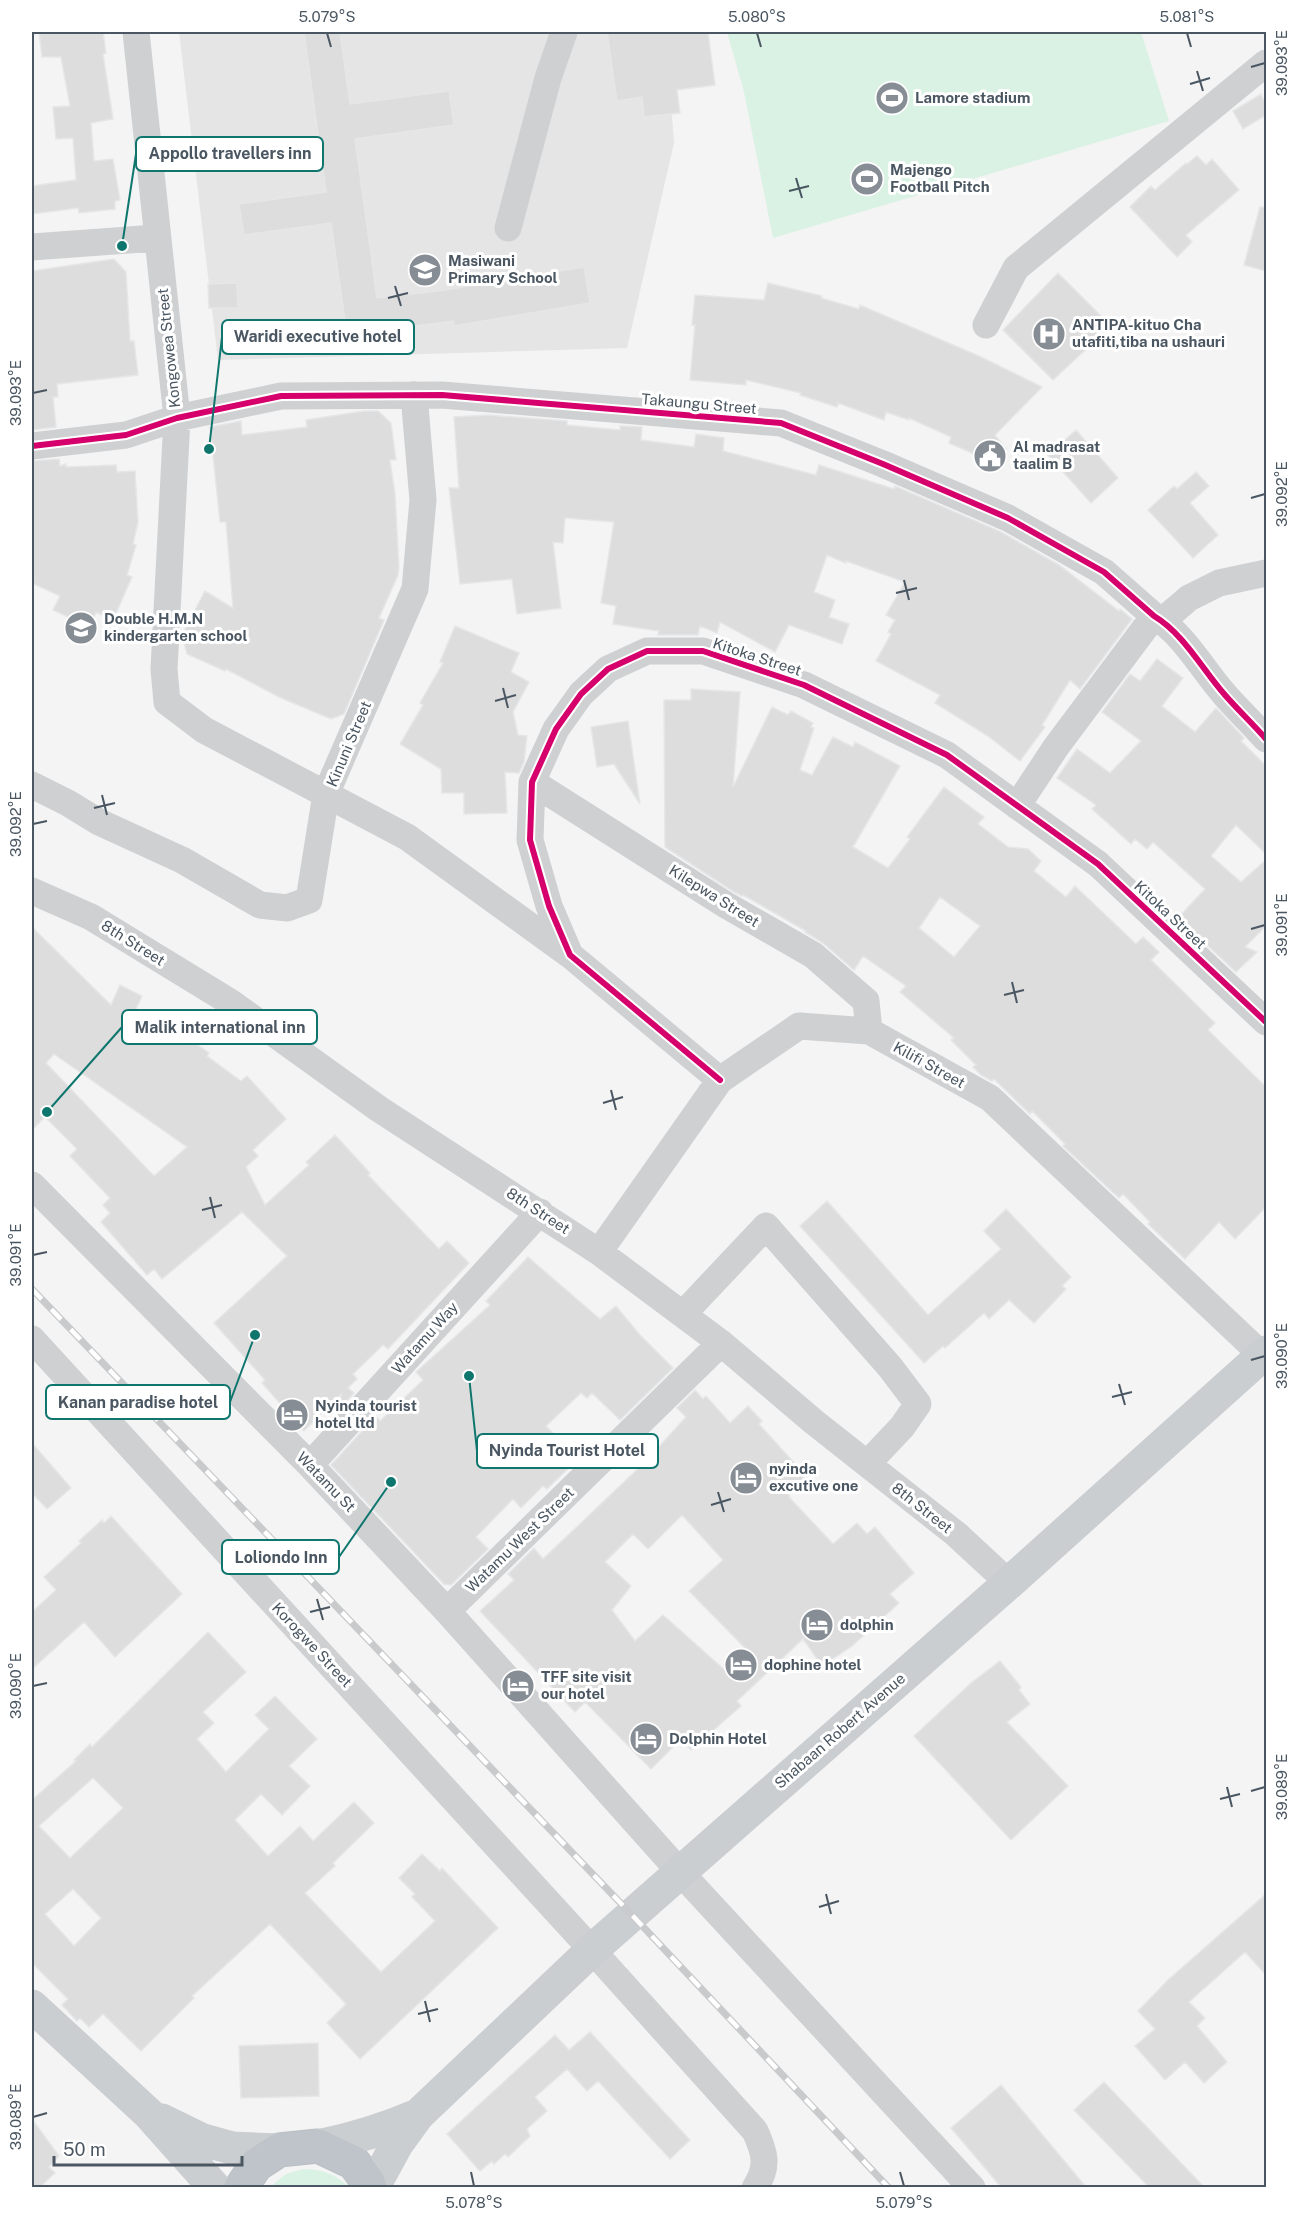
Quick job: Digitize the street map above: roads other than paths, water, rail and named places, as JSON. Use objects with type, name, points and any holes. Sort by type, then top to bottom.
[{"type":"highway","points":[[241,2187],[256,2165],[279,2150],[318,2146],[354,2163],[371,2187]]},
{"type":"main road","name":"Shabaan Robert Avenue","points":[[418,2115],[592,1950],[1009,1583],[1264,1354]]},
{"type":"main road","points":[[32,2006],[149,2114],[215,2187]]},
{"type":"main road","points":[[149,2114],[193,2136],[232,2148],[279,2150]]},
{"type":"main road","points":[[318,2146],[383,2130],[418,2115]]},
{"type":"main road","points":[[371,2187],[396,2144],[418,2115]]},
{"type":"street","name":"Kongowea Street","points":[[136,32],[156,238],[177,418],[164,669],[167,702],[204,730],[326,794]]},
{"type":"street","points":[[508,228],[548,78],[564,32]]},
{"type":"street","points":[[986,325],[1016,268],[1266,63]]},
{"type":"street","points":[[32,247],[156,238]]},
{"type":"street","name":"Kinuni Street","points":[[32,784],[99,822],[182,860],[260,905],[287,908],[309,900],[326,794],[415,589],[423,500],[414,395]]},
{"type":"street","name":"Takaungu Street","points":[[32,446],[126,435],[177,418],[281,396],[442,395],[781,423],[1008,518],[1104,572],[1182,641],[1225,696],[1266,739]]},
{"type":"street","points":[[1017,806],[1056,747],[1158,618],[1189,598],[1219,583],[1266,573]]},
{"type":"street","name":"Kitoka Street","points":[[720,1080],[570,955],[549,906],[530,840],[532,782],[556,729],[581,694],[608,669],[647,651],[703,651],[804,685],[947,755],[1098,864],[1266,1022]]},
{"type":"street","name":"Kilepwa Street","points":[[532,782],[726,905],[813,955],[866,1001],[869,1032]]},
{"type":"street","points":[[326,794],[407,837],[570,955]]},
{"type":"street","name":"8th Street","points":[[32,891],[91,917],[230,1002],[379,1109],[599,1252],[721,1343],[813,1422],[956,1534],[1009,1583]]},
{"type":"street","name":"Kilifi Street","points":[[599,1252],[720,1080],[799,1026],[869,1032],[990,1098],[1264,1354]]},
{"type":"street","name":"Watamu St","points":[[32,1185],[310,1465],[447,1611],[680,1872],[972,2187]]},
{"type":"street","name":"Watamu Way","points":[[310,1465],[540,1212]]},
{"type":"street","points":[[683,1314],[766,1226],[890,1367],[918,1404],[902,1427],[867,1464]]},
{"type":"street","name":"Korogwe Street","points":[[32,1339],[592,1950],[754,2131],[763,2149],[763,2174],[755,2187]]},
{"type":"street","name":"Watamu West Street","points":[[447,1611],[721,1343]]},
{"type":"railway","points":[[32,1289],[632,1915],[889,2188]]},
{"type":"place","name":"Lamore stadium","points":[[892,98]]},
{"type":"place","name":"Majengo Football Pitch","points":[[867,179]]},
{"type":"place","name":"Appollo travellers inn","points":[[122,246]]},
{"type":"place","name":"Masiwani Primary School","points":[[425,270]]},
{"type":"place","name":"ANTIPA-kituo Cha utafiti,tiba na ushauri","points":[[1049,334]]},
{"type":"place","name":"Waridi executive hotel","points":[[209,449]]},
{"type":"place","name":"Al madrasat taalim B","points":[[990,456]]},
{"type":"place","name":"Double H.M.N kindergarten school","points":[[81,628]]},
{"type":"place","name":"Malik international inn","points":[[47,1112]]},
{"type":"place","name":"Kanan paradise hotel","points":[[255,1335]]},
{"type":"place","name":"Nyinda Tourist Hotel","points":[[469,1376]]},
{"type":"place","name":"Nyinda tourist hotel ltd","points":[[292,1415]]},
{"type":"place","name":"nyinda excutive one","points":[[746,1478]]},
{"type":"place","name":"Loliondo Inn","points":[[391,1482]]},
{"type":"place","name":"dolphin","points":[[817,1625]]},
{"type":"place","name":"dophine hotel","points":[[741,1665]]},
{"type":"place","name":"TFF site visit our hotel","points":[[518,1686]]},
{"type":"place","name":"Dolphin Hotel","points":[[646,1739]]}]
